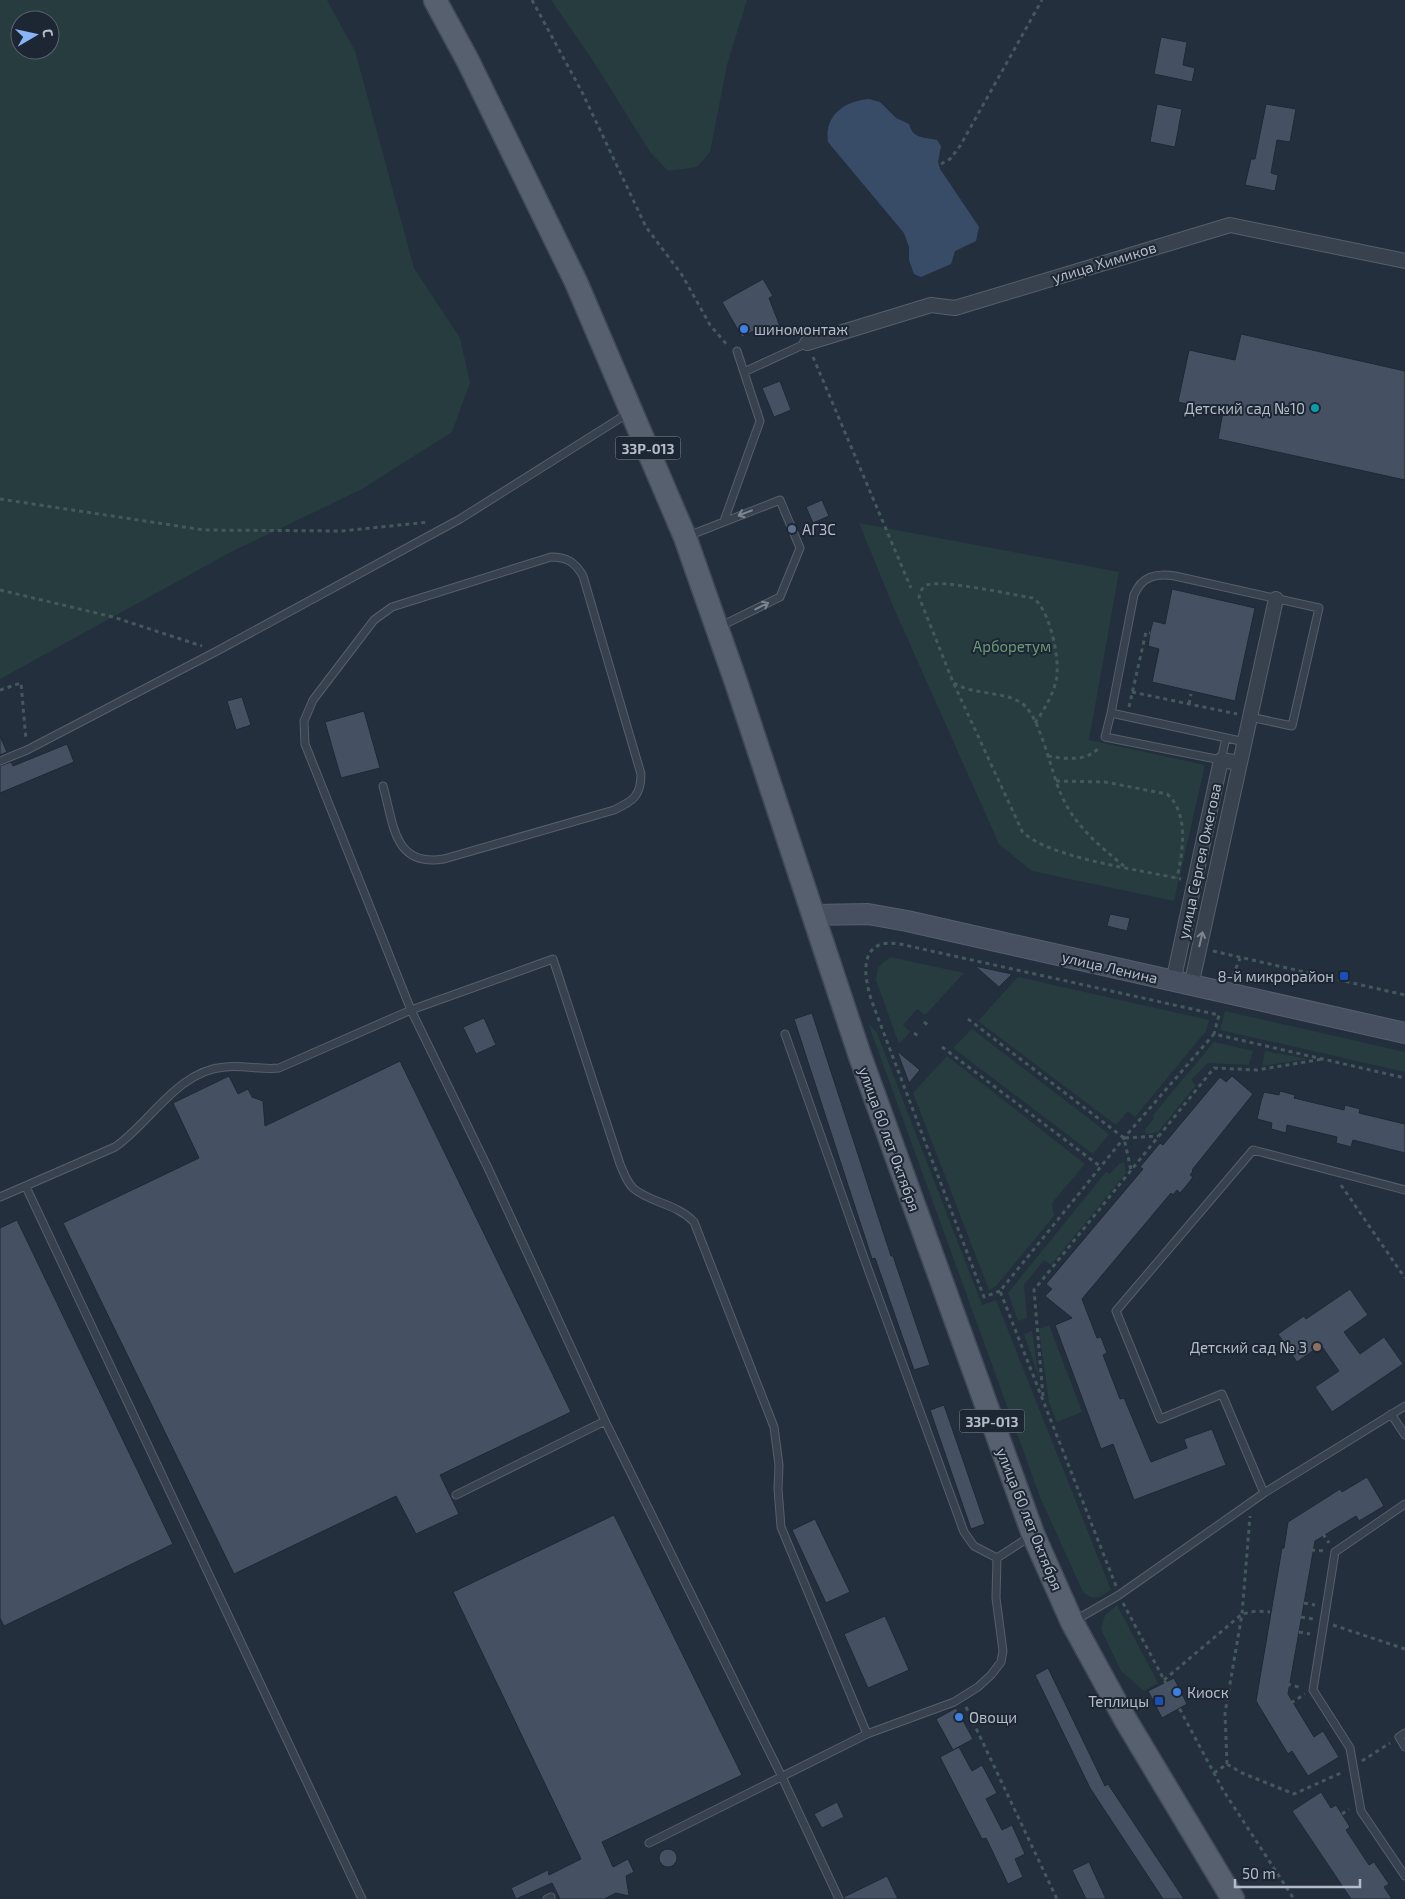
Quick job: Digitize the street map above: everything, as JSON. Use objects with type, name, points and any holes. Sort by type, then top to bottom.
[{"type":"main road","name":"33Р-013","points":[[435,0],[468,60],[576,282],[685,537],[718,628],[814,915]]},
{"type":"main road","name":"улица Ленина","points":[[814,915],[868,914],[1405,1033]]},
{"type":"main road","name":"улица 60 лет Октября","points":[[814,915],[863,1065],[1033,1534],[1072,1622],[1125,1719],[1234,1899]]},
{"type":"street","name":"улица Химиков","points":[[807,343],[931,305],[955,308],[1230,225],[1405,261]]},
{"type":"street","name":"улица Сергея Ожегова","points":[[1182,984],[1245,742],[1242,717],[1276,599]]},
{"type":"street","name":"улица Сергея Ожегова","points":[[1182,984],[1195,881],[1221,760]]},
{"type":"street","points":[[1221,760],[1240,763]]},
{"type":"lane","points":[[744,372],[807,343]]},
{"type":"lane","points":[[724,521],[760,421],[737,350]]},
{"type":"lane","points":[[0,761],[27,750],[217,651],[460,519],[632,411]]},
{"type":"lane","points":[[685,537],[780,500],[800,548],[780,597],[718,628]]},
{"type":"lane","points":[[383,786],[403,850],[414,858],[428,862],[614,810],[637,795],[641,786],[641,774],[582,576],[576,564],[564,557],[551,557],[392,607],[374,620],[313,700],[304,721],[305,744],[411,1010],[488,1168],[605,1421],[782,1778],[839,1899]]},
{"type":"lane","points":[[1226,738],[1221,760],[1105,736],[1134,595],[1144,580],[1158,574],[1175,576],[1319,608],[1292,726],[1242,717]]},
{"type":"lane","points":[[1110,713],[1245,742]]},
{"type":"lane","points":[[0,1197],[115,1147],[130,1136],[151,1111],[171,1093],[193,1078],[210,1070],[224,1066],[263,1070],[279,1068],[411,1010],[553,959],[627,1181],[635,1190],[673,1206],[686,1214],[694,1222],[774,1427],[779,1465],[778,1489],[781,1527],[867,1734]]},
{"type":"lane","points":[[785,1034],[964,1532],[974,1546],[996,1558]]},
{"type":"lane","points":[[1264,1493],[1222,1394],[1160,1419],[1116,1310],[1253,1150],[1405,1190]]},
{"type":"lane","points":[[26,1187],[362,1899]]},
{"type":"lane","points":[[1072,1622],[1119,1595],[1264,1493],[1405,1406]]},
{"type":"lane","points":[[1391,1414],[1405,1435]]},
{"type":"lane","points":[[456,1495],[605,1421]]},
{"type":"lane","points":[[1405,1504],[1334,1552],[1325,1622],[1312,1690],[1350,1748],[1361,1811],[1405,1876]]},
{"type":"lane","points":[[996,1558],[1033,1534]]},
{"type":"lane","points":[[648,1842],[782,1778],[867,1734],[961,1698],[992,1675],[1001,1662],[1002,1651],[995,1580],[996,1558]]},
{"type":"lane","points":[[1402,1735],[1405,1746]]},
{"type":"path","points":[[532,0],[582,92],[626,189],[646,227],[682,275],[710,325],[728,346],[737,350]]},
{"type":"path","points":[[940,164],[950,159],[960,146],[1042,0]]},
{"type":"path","points":[[807,343],[911,588]]},
{"type":"path","points":[[0,499],[204,530],[342,531],[430,522]]},
{"type":"path","points":[[1035,723],[1050,697],[1058,671],[1043,609],[1033,598],[943,584],[928,584],[923,588],[919,597],[953,682],[1017,824],[1026,835],[1054,851],[1195,881]]},
{"type":"path","points":[[0,590],[113,616],[217,651]]},
{"type":"path","points":[[1138,711],[1129,709],[1146,632],[1150,633]]},
{"type":"path","points":[[953,682],[968,689],[1020,702],[1026,707],[1035,723],[1056,781],[1073,818],[1125,867]]},
{"type":"path","points":[[0,690],[21,684],[27,750]]},
{"type":"path","points":[[1132,692],[1242,717],[1241,706]]},
{"type":"path","points":[[1189,704],[1191,694]]},
{"type":"path","points":[[1048,756],[1073,759],[1084,757],[1099,748],[1105,736]]},
{"type":"path","points":[[1056,781],[1105,782],[1167,794],[1176,806],[1182,833],[1183,845],[1177,878]]},
{"type":"path","points":[[1000,1291],[984,1297],[872,1002],[864,974],[870,954],[884,944],[900,944],[1220,1015],[1214,1034]]},
{"type":"path","points":[[1240,958],[1405,996]]},
{"type":"path","points":[[968,1019],[1124,1138],[1131,1170]]},
{"type":"path","points":[[924,1022],[929,1026]]},
{"type":"path","points":[[914,1033],[920,1037]]},
{"type":"path","points":[[942,1047],[1100,1168]]},
{"type":"path","points":[[1043,1400],[1034,1290],[1214,1068],[1257,1070],[1326,1059]]},
{"type":"path","points":[[1384,1072],[1405,1078]]},
{"type":"path","points":[[1124,1138],[1159,1136]]},
{"type":"path","points":[[1331,1170],[1405,1278]]},
{"type":"path","points":[[1227,1764],[1225,1713],[1242,1614],[1251,1503]]},
{"type":"path","points":[[1164,1680],[1242,1614],[1256,1611],[1270,1612]]},
{"type":"path","points":[[1301,1617],[1325,1622],[1405,1649]]},
{"type":"path","points":[[1287,1684],[1312,1690]]},
{"type":"path","points":[[961,1698],[1057,1899]]},
{"type":"path","points":[[1227,1764],[1242,1773],[1294,1794],[1353,1767],[1402,1735]]},
{"type":"path","points":[[1214,1773],[1227,1764]]},
{"type":"green space","points":[[0,0],[327,0],[355,51],[414,268],[460,338],[470,383],[452,432],[362,489],[229,553],[0,679]]},
{"type":"green space","points":[[551,0],[747,0],[727,65],[710,152],[697,167],[668,171],[650,152],[590,56]]},
{"type":"green space","name":"Арборетум","points":[[859,523],[1119,572],[1089,740],[1205,765],[1174,901],[1032,871],[999,844],[893,606]]},
{"type":"green space","points":[[890,957],[964,973],[925,1015],[917,1009],[903,1025],[910,1032],[899,1044],[876,980],[878,967]]},
{"type":"green space","points":[[1018,977],[1209,1020],[1206,1031],[1135,1117],[1128,1111],[1116,1125],[978,1021]]},
{"type":"green space","points":[[1225,1011],[1405,1052],[1405,1072],[1220,1030]]},
{"type":"green space","points":[[868,1023],[877,1033],[982,1305],[996,1300],[1111,1590],[1100,1596],[1094,1598],[1083,1592],[1040,1497]]},
{"type":"green space","points":[[972,1029],[1109,1134],[1093,1154],[953,1048]]},
{"type":"green space","points":[[1214,1042],[1253,1051],[1249,1065],[1208,1063],[1191,1080],[1196,1085],[1158,1132],[1146,1134],[1145,1129],[1154,1119],[1153,1115]]},
{"type":"green space","points":[[1265,1051],[1308,1059],[1262,1066]]},
{"type":"green space","points":[[947,1056],[1085,1164],[1052,1203],[1054,1216],[996,1286],[989,1290],[913,1093]]},
{"type":"green space","points":[[1124,1162],[1126,1173],[1051,1265],[1044,1260],[1024,1285],[1027,1318],[1018,1321],[1008,1293],[1106,1172],[1110,1174],[1119,1164]]},
{"type":"green space","points":[[1049,1325],[1082,1412],[1057,1422],[1049,1403],[1039,1329]]},
{"type":"green space","points":[[1032,1331],[1039,1378],[1024,1334]]},
{"type":"green space","points":[[1117,1605],[1158,1683],[1144,1691],[1121,1671],[1101,1629],[1105,1615]]},
{"type":"water","points":[[869,99],[880,102],[896,118],[909,124],[916,135],[937,140],[941,146],[938,162],[940,169],[979,227],[976,241],[955,251],[951,264],[921,277],[914,274],[909,260],[909,247],[904,233],[828,142],[829,125],[833,117],[851,103]]},
{"type":"building","points":[[1161,37],[1187,42],[1183,65],[1195,68],[1192,82],[1154,74]]},
{"type":"building","points":[[1157,104],[1182,109],[1175,147],[1150,142]]},
{"type":"building","points":[[1266,104],[1296,109],[1290,142],[1277,140],[1271,173],[1278,175],[1275,191],[1245,185],[1251,159],[1255,159]]},
{"type":"building","points":[[763,279],[773,296],[769,298],[781,329],[766,335],[763,326],[742,337],[722,302]]},
{"type":"building","name":"Детский сад №10","points":[[1241,334],[1405,371],[1405,480],[1218,439],[1223,412],[1178,402],[1189,350],[1235,360]]},
{"type":"building","points":[[780,381],[791,410],[774,417],[762,388]]},
{"type":"building","points":[[822,500],[829,516],[813,523],[806,507]]},
{"type":"building","points":[[1172,589],[1255,608],[1235,701],[1152,682],[1159,649],[1148,646],[1150,633],[1153,621],[1165,624]]},
{"type":"building","points":[[242,697],[251,725],[236,730],[227,701]]},
{"type":"building","points":[[364,711],[380,768],[341,778],[325,722]]},
{"type":"building","points":[[0,736],[7,752],[0,755]]},
{"type":"building","points":[[67,744],[74,762],[0,793],[0,766],[11,762],[13,766]]},
{"type":"building","points":[[1110,914],[1130,918],[1127,931],[1107,926]]},
{"type":"building","points":[[975,966],[1012,974],[999,987]]},
{"type":"building","points":[[812,1013],[891,1256],[893,1256],[930,1365],[914,1370],[875,1258],[872,1259],[794,1019]]},
{"type":"building","points":[[484,1018],[496,1045],[476,1054],[463,1027]]},
{"type":"building","points":[[897,1051],[920,1070],[909,1083]]},
{"type":"building","points":[[400,1061],[571,1412],[440,1475],[459,1514],[416,1534],[396,1496],[234,1574],[63,1223],[199,1158],[173,1103],[229,1076],[238,1094],[248,1089],[252,1097],[263,1101],[265,1126]]},
{"type":"building","points":[[1232,1076],[1253,1094],[1192,1170],[1190,1175],[1193,1177],[1187,1185],[1180,1193],[1177,1190],[1173,1195],[1171,1193],[1082,1299],[1097,1338],[1101,1337],[1107,1353],[1103,1355],[1120,1399],[1124,1398],[1151,1462],[1187,1448],[1184,1439],[1212,1429],[1226,1465],[1134,1500],[1113,1444],[1101,1449],[1055,1325],[1072,1318],[1045,1296],[1052,1289],[1046,1284],[1143,1169],[1140,1167],[1160,1143],[1163,1145],[1220,1077],[1226,1082]]},
{"type":"building","points":[[1280,1091],[1295,1095],[1294,1098],[1344,1110],[1345,1105],[1360,1109],[1359,1113],[1405,1124],[1405,1153],[1353,1140],[1351,1147],[1336,1143],[1337,1137],[1287,1125],[1286,1133],[1271,1129],[1272,1123],[1257,1119],[1261,1101],[1264,1092],[1279,1095]]},
{"type":"building","points":[[17,1220],[173,1544],[4,1626],[0,1618],[0,1228]]},
{"type":"building","points":[[1350,1289],[1368,1315],[1344,1332],[1360,1354],[1384,1337],[1403,1364],[1332,1412],[1315,1387],[1339,1371],[1321,1345],[1297,1362],[1278,1334],[1304,1316],[1306,1319]]},
{"type":"building","points":[[944,1405],[985,1524],[971,1529],[930,1410]]},
{"type":"building","points":[[1367,1477],[1384,1506],[1359,1521],[1356,1516],[1315,1541],[1288,1694],[1314,1737],[1323,1731],[1339,1757],[1308,1776],[1292,1751],[1288,1754],[1256,1701],[1282,1548],[1284,1548],[1288,1522],[1340,1489],[1342,1492]]},
{"type":"building","points":[[614,1515],[742,1775],[602,1842],[613,1867],[628,1859],[634,1872],[626,1876],[629,1896],[616,1893],[604,1899],[560,1899],[552,1883],[516,1899],[511,1888],[548,1870],[549,1875],[581,1859],[453,1592]]},
{"type":"building","points":[[815,1519],[850,1592],[826,1603],[792,1530]]},
{"type":"building","points":[[885,1616],[909,1670],[868,1688],[844,1634]]},
{"type":"building","points":[[1048,1668],[1105,1786],[1108,1784],[1184,1899],[1163,1899],[1090,1788],[1035,1675]]},
{"type":"building","points":[[1174,1678],[1187,1704],[1162,1718],[1148,1691]]},
{"type":"building","points":[[956,1708],[973,1739],[953,1750],[936,1719]]},
{"type":"building","points":[[959,1747],[972,1771],[982,1765],[997,1793],[986,1799],[1002,1830],[1012,1825],[1025,1854],[1015,1859],[1023,1877],[1008,1884],[986,1838],[982,1839],[940,1757]]},
{"type":"building","points":[[1321,1792],[1331,1808],[1336,1805],[1350,1827],[1346,1830],[1369,1865],[1374,1862],[1389,1884],[1384,1887],[1392,1899],[1351,1899],[1292,1811]]},
{"type":"building","points":[[837,1802],[844,1817],[822,1828],[814,1814]]},
{"type":"building","points":[[664,1849],[672,1849],[677,1854],[675,1865],[664,1867],[659,1862],[659,1854]]},
{"type":"building","points":[[1089,1862],[1106,1899],[1086,1899],[1072,1870]]},
{"type":"building","points":[[887,1876],[898,1899],[844,1899],[844,1897]]},
{"type":"place","name":"шиномонтаж","points":[[744,329]]},
{"type":"place","name":"Детский сад №10","points":[[1315,408]]},
{"type":"place","name":"АГЗС","points":[[792,529]]},
{"type":"place","name":"8-й микрорайон","points":[[1344,976]]},
{"type":"place","name":"Детский сад № 3","points":[[1317,1347]]},
{"type":"place","name":"Киоск","points":[[1177,1692]]},
{"type":"place","name":"Теплицы","points":[[1159,1701]]},
{"type":"place","name":"Овощи","points":[[959,1717]]}]
